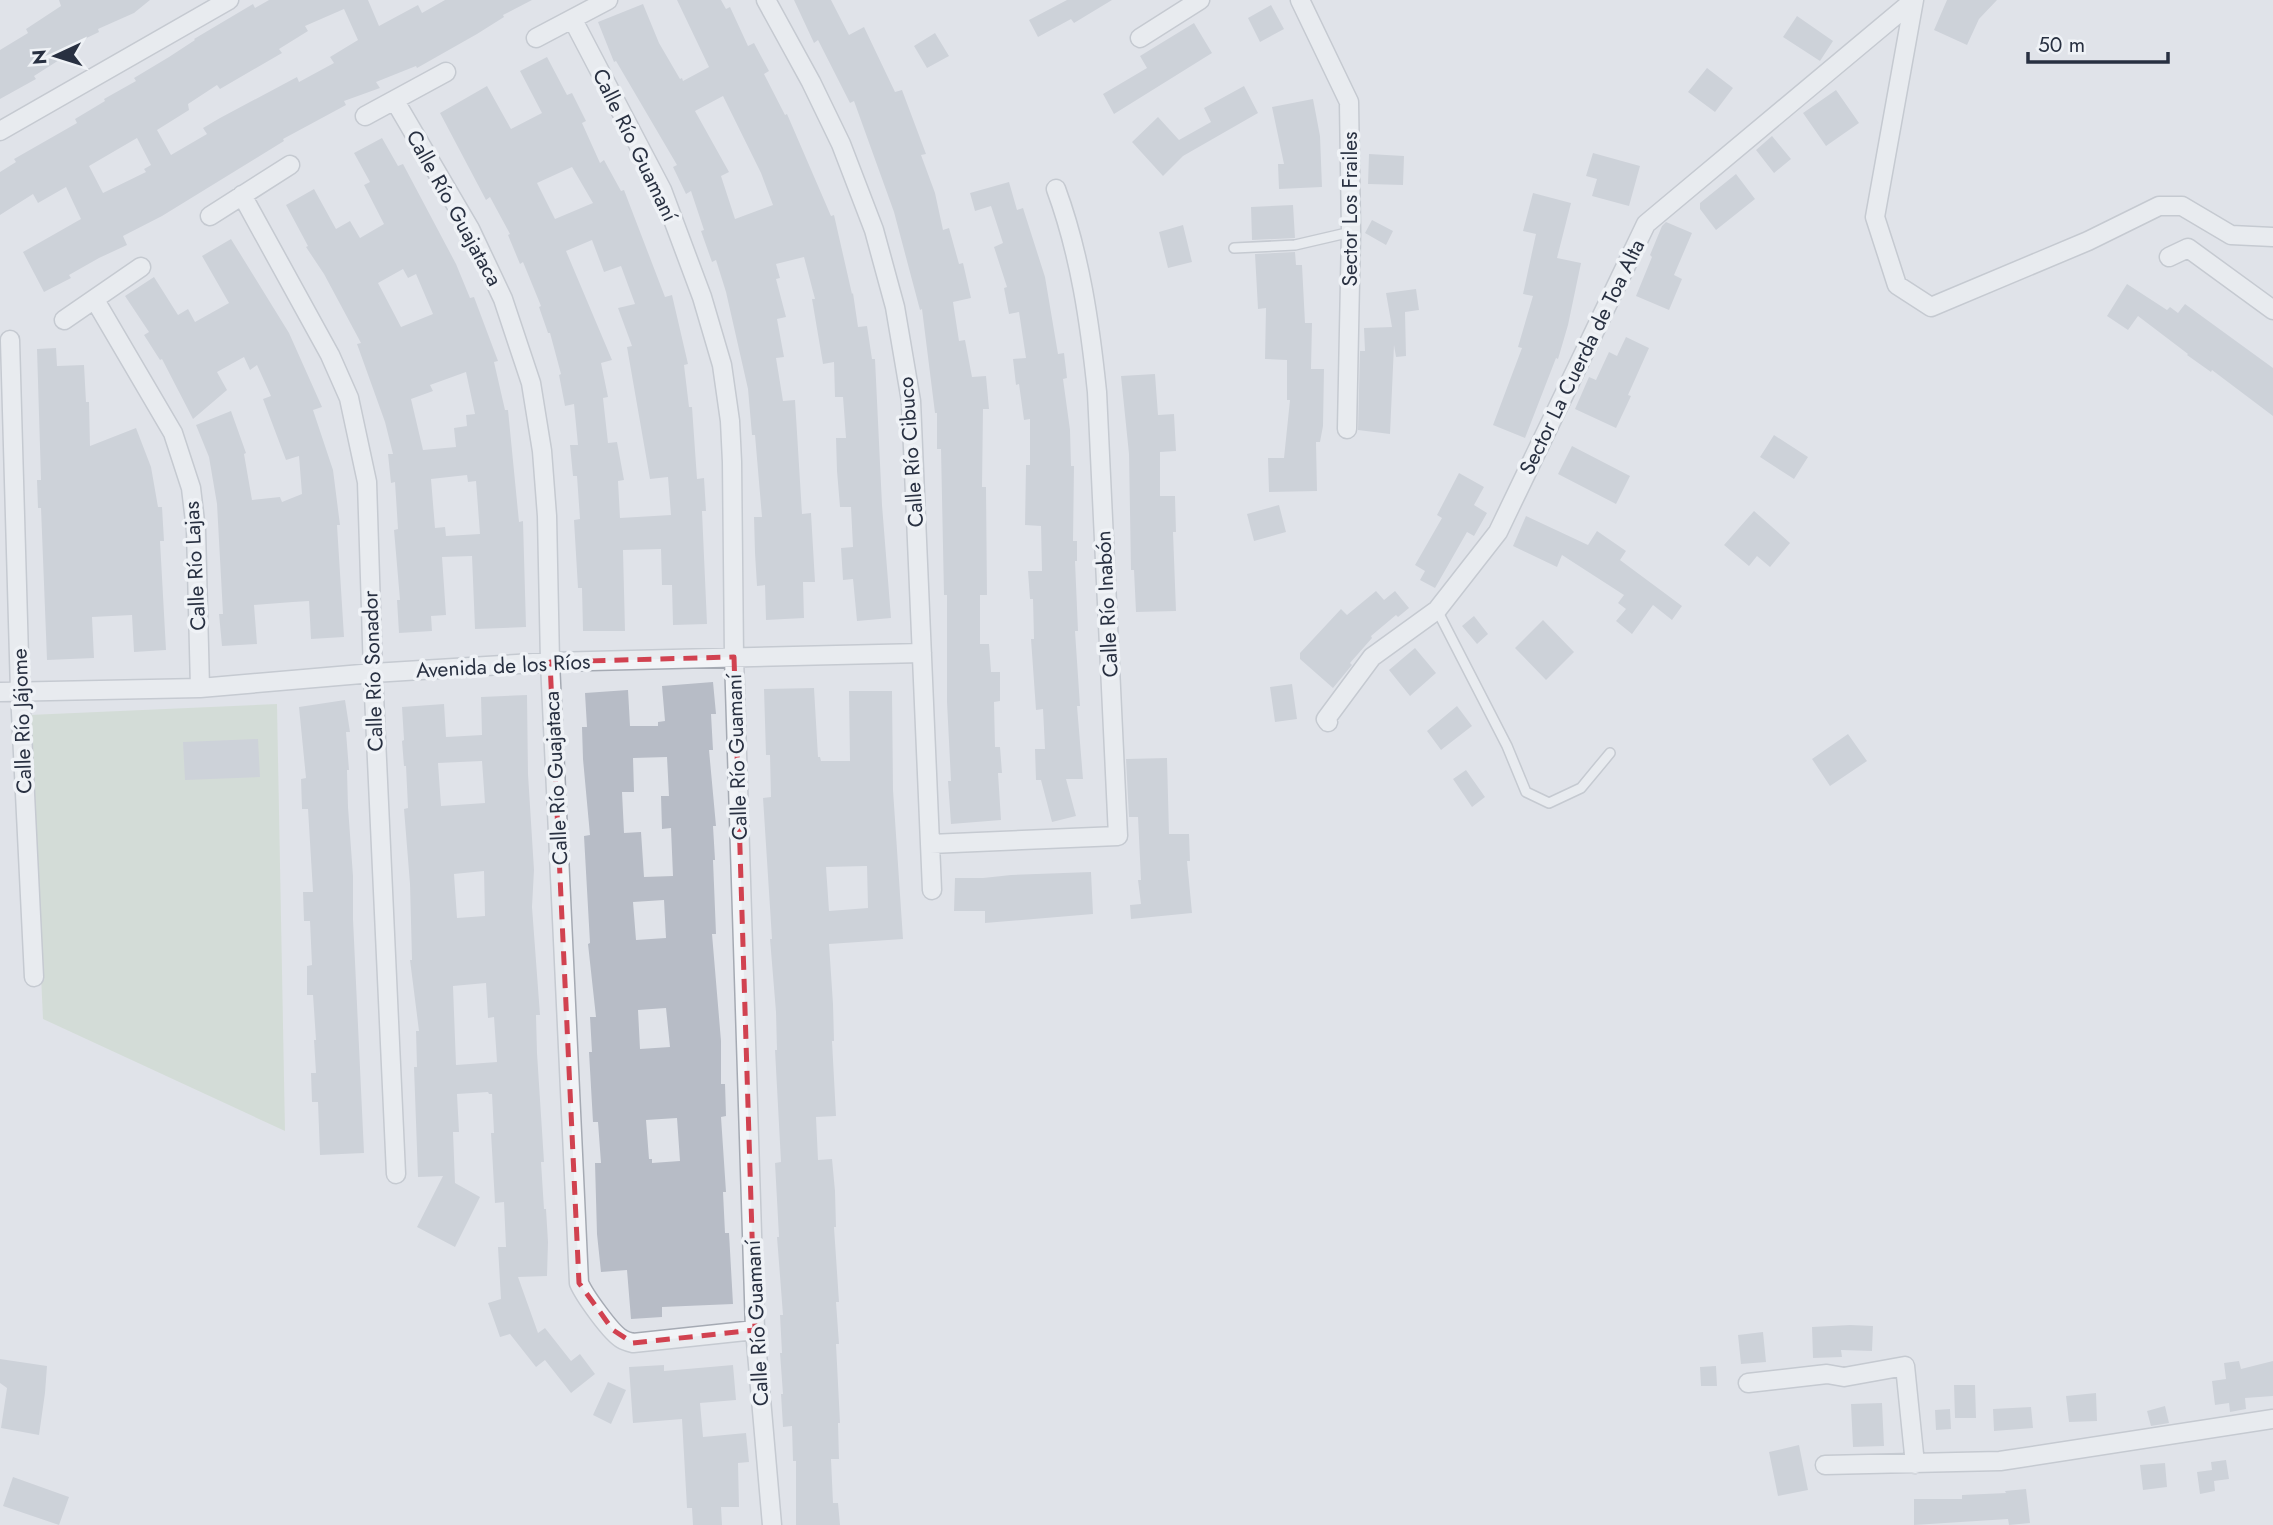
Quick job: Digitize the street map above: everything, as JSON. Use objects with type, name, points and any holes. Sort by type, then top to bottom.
[{"type":"street","points":[[0,131],[229,0]]},
{"type":"street","points":[[536,38],[608,0]]},
{"type":"street","name":"Calle Río Cibuco","points":[[766,0],[841,144],[874,230],[895,307],[911,401],[932,890]]},
{"type":"street","points":[[1140,38],[1200,0]]},
{"type":"street","name":"Sector Los Frailes","points":[[1300,0],[1349,102],[1351,232],[1347,429]]},
{"type":"street","points":[[1914,0],[1875,216],[1898,285],[1931,307],[2088,241],[2159,206],[2182,206],[2231,235],[2273,237]]},
{"type":"street","name":"Sector La Cuerda de Toa Alta","points":[[1328,722],[1326,719],[1371,657],[1437,610],[1498,532],[1646,224],[1914,0]]},
{"type":"street","name":"Calle Río Guamaní","points":[[573,20],[662,190],[702,297],[722,365],[730,421],[733,462],[734,657],[755,1330],[772,1525]]},
{"type":"street","points":[[365,116],[446,72]]},
{"type":"street","name":"Calle Río Guajataca","points":[[395,101],[470,229],[503,299],[531,383],[542,451],[579,1283],[583,1293],[612,1330],[621,1339],[633,1343],[755,1330]]},
{"type":"street","points":[[210,216],[290,165]]},
{"type":"street","name":"Calle Río Inabón","points":[[930,844],[1118,836],[1097,392],[1092,341],[1069,224],[1056,189]]},
{"type":"street","name":"Calle Río Sonador","points":[[242,195],[330,355],[349,398],[367,482],[396,1174]]},
{"type":"street","points":[[2169,257],[2188,248],[2273,310]]},
{"type":"street","points":[[64,320],[141,267]]},
{"type":"street","name":"Calle Río Lajas","points":[[95,300],[173,433],[191,488],[197,530],[200,688]]},
{"type":"street","name":"Calle Río Jájome","points":[[10,340],[20,692],[34,977]]},
{"type":"street","name":"Avenida de los Ríos","points":[[0,692],[200,688],[373,673],[550,663],[922,653]]},
{"type":"street","points":[[1748,1383],[1827,1374],[1844,1377],[1905,1366],[1915,1464]]},
{"type":"street","points":[[1825,1465],[2000,1461],[2273,1419]]},
{"type":"lane","points":[[1234,248],[1295,245],[1351,232]]},
{"type":"lane","points":[[1437,610],[1507,747],[1526,792],[1549,803],[1581,788],[1610,753]]},
{"type":"highlighted area","points":[[734,657],[755,1330],[633,1343],[613,1330],[579,1283],[550,662]]},
{"type":"green space","points":[[277,704],[285,1131],[43,1019],[29,715]]},
{"type":"building","points":[[59,0],[150,0],[134,13],[98,29],[99,32],[64,49],[67,55],[34,76],[36,79],[0,99],[0,50],[28,33],[26,29],[61,6]]},
{"type":"building","points":[[269,0],[368,0],[379,26],[418,5],[422,13],[445,0],[532,0],[417,68],[416,66],[376,82],[380,88],[344,101],[346,105],[283,139],[284,141],[162,216],[123,236],[127,245],[99,258],[69,275],[71,278],[44,292],[23,252],[81,219],[66,187],[38,203],[33,194],[0,215],[0,172],[16,162],[14,159],[77,123],[75,119],[136,81],[134,78],[194,39],[253,4],[255,8]],"holes":[[[344,9],[358,40],[330,57],[334,63],[299,82],[297,77],[220,118],[203,128],[207,134],[171,155],[157,130],[189,110],[188,104],[217,85],[220,89],[282,53],[279,49],[308,31],[305,26]],[[137,138],[151,165],[144,169],[146,172],[103,193],[89,166]]]},
{"type":"building","points":[[677,0],[721,0],[726,9],[730,7],[748,46],[754,43],[769,71],[764,74],[785,115],[787,114],[831,216],[834,215],[853,293],[858,327],[867,326],[872,359],[875,359],[891,618],[857,621],[853,579],[843,580],[841,548],[853,547],[851,507],[840,507],[837,471],[836,438],[846,438],[843,397],[835,397],[834,362],[823,364],[812,299],[815,299],[804,257],[776,264],[780,278],[776,279],[786,317],[777,319],[784,357],[776,358],[783,401],[795,400],[802,514],[811,513],[815,582],[803,582],[804,618],[766,620],[765,585],[757,586],[755,553],[754,517],[762,517],[755,435],[752,435],[748,389],[726,292],[716,260],[712,262],[701,231],[704,230],[691,191],[686,194],[673,167],[677,165],[616,61],[614,62],[598,22],[643,4],[659,43],[680,79],[683,81],[709,67]],"holes":[[[723,96],[761,173],[773,205],[735,219],[721,176],[729,172],[695,111]]]},
{"type":"building","points":[[794,0],[831,0],[849,35],[864,27],[895,92],[902,90],[926,154],[921,155],[935,193],[943,230],[949,228],[959,264],[963,263],[971,298],[953,302],[959,341],[965,340],[972,377],[986,376],[989,409],[983,409],[982,487],[986,487],[987,595],[980,595],[980,644],[989,644],[991,672],[1000,672],[1000,701],[994,702],[995,747],[1000,747],[1002,773],[998,773],[1001,820],[951,824],[948,781],[951,781],[947,702],[947,595],[944,595],[941,449],[937,449],[937,413],[922,309],[920,310],[894,212],[854,101],[850,103],[818,40],[814,43]]},
{"type":"building","points":[[1067,0],[1112,0],[1074,23],[1071,19],[1038,37],[1029,20]]},
{"type":"building","points":[[1947,0],[1997,0],[1979,19],[1967,45],[1934,30]]},
{"type":"building","points":[[1271,5],[1284,29],[1260,42],[1248,18]]},
{"type":"building","points":[[1797,16],[1833,41],[1820,61],[1783,37]]},
{"type":"building","points":[[1194,23],[1212,53],[1114,114],[1103,94],[1147,68],[1140,56]]},
{"type":"building","points":[[935,33],[949,56],[927,68],[914,46]]},
{"type":"building","points":[[547,57],[567,95],[572,93],[586,121],[582,123],[600,163],[604,160],[621,191],[624,190],[665,297],[672,295],[688,364],[684,365],[689,407],[692,407],[697,479],[704,478],[706,511],[702,511],[707,624],[673,625],[672,585],[662,585],[661,549],[623,550],[625,631],[583,631],[582,588],[578,588],[574,520],[580,519],[577,476],[573,476],[570,445],[578,445],[574,404],[565,406],[559,375],[561,374],[550,333],[523,262],[520,264],[508,235],[510,234],[490,197],[486,200],[440,113],[487,86],[511,129],[542,113],[520,71]],"holes":[[[572,167],[593,203],[555,219],[537,183]],[[592,240],[604,272],[621,266],[635,304],[618,308],[632,346],[627,347],[650,479],[668,477],[671,515],[620,518],[618,481],[624,480],[617,442],[608,443],[603,398],[608,397],[601,363],[612,360],[566,251]]]},
{"type":"building","points":[[1707,68],[1733,88],[1715,112],[1688,92]]},
{"type":"building","points":[[1244,86],[1258,113],[1183,156],[1163,176],[1132,142],[1158,117],[1179,140],[1211,122],[1204,108]]},
{"type":"building","points":[[1836,90],[1859,123],[1826,146],[1803,113]]},
{"type":"building","points":[[1313,99],[1320,136],[1322,187],[1279,189],[1278,164],[1284,164],[1272,107]]},
{"type":"building","points":[[1772,136],[1791,159],[1774,173],[1756,150]]},
{"type":"building","points":[[382,138],[398,166],[403,164],[456,264],[470,298],[474,297],[498,361],[494,362],[505,410],[508,410],[519,522],[523,521],[526,627],[475,629],[472,556],[442,557],[446,615],[431,616],[432,631],[399,633],[397,600],[400,600],[394,530],[398,529],[395,482],[391,483],[388,454],[393,454],[385,422],[357,344],[361,343],[324,274],[306,247],[308,246],[286,205],[314,189],[336,229],[350,221],[360,238],[384,224],[364,185],[370,182],[354,153]],"holes":[[[403,269],[408,278],[416,274],[433,314],[401,327],[378,283]],[[466,372],[475,414],[466,415],[467,426],[454,428],[456,447],[423,450],[411,399],[433,391],[430,385]],[[467,475],[468,482],[476,481],[480,534],[446,536],[445,527],[435,528],[431,479]]]},
{"type":"building","points":[[1593,153],[1640,166],[1629,206],[1592,196],[1597,179],[1586,176]]},
{"type":"building","points":[[1369,154],[1404,156],[1403,185],[1368,184]]},
{"type":"building","points":[[1736,174],[1755,199],[1716,230],[1700,209],[1700,203]]},
{"type":"building","points":[[1009,182],[1017,210],[1023,208],[1045,277],[1058,354],[1064,353],[1067,378],[1063,379],[1070,430],[1071,466],[1074,466],[1073,541],[1077,541],[1075,561],[1078,631],[1075,631],[1080,706],[1077,706],[1083,779],[1066,779],[1076,816],[1052,822],[1041,780],[1036,780],[1035,749],[1045,749],[1043,709],[1036,710],[1031,639],[1034,639],[1033,599],[1030,599],[1028,571],[1042,571],[1041,526],[1025,525],[1026,465],[1030,465],[1030,419],[1024,420],[1013,359],[1026,358],[1019,312],[1009,314],[1004,288],[1007,287],[994,247],[1003,243],[991,206],[975,211],[970,193]]},
{"type":"building","points":[[1533,193],[1571,203],[1557,258],[1581,263],[1558,359],[1556,358],[1525,438],[1493,425],[1522,348],[1518,347],[1533,296],[1523,294],[1536,234],[1523,231]]},
{"type":"building","points":[[1293,205],[1295,238],[1252,240],[1251,207]]},
{"type":"building","points":[[1372,220],[1393,231],[1386,245],[1365,233]]},
{"type":"building","points":[[1666,222],[1692,233],[1674,275],[1682,279],[1669,310],[1636,296],[1652,257],[1650,255]]},
{"type":"building","points":[[1183,225],[1192,262],[1168,268],[1159,232]]},
{"type":"building","points":[[231,239],[289,333],[322,407],[313,410],[333,470],[340,525],[337,525],[344,637],[311,639],[309,601],[293,602],[254,605],[257,644],[222,646],[219,614],[223,614],[217,504],[209,457],[196,425],[231,411],[246,453],[244,454],[252,500],[280,497],[282,502],[302,494],[299,456],[286,460],[263,399],[271,396],[257,365],[250,370],[244,357],[217,372],[227,390],[193,419],[162,359],[160,360],[144,335],[149,332],[125,296],[154,277],[178,315],[188,309],[195,322],[229,303],[202,256]]},
{"type":"building","points":[[1295,252],[1296,265],[1302,265],[1305,323],[1312,323],[1311,369],[1324,369],[1323,426],[1320,442],[1316,442],[1317,491],[1269,492],[1268,458],[1284,458],[1290,400],[1287,400],[1287,360],[1265,359],[1266,308],[1258,309],[1255,254]]},
{"type":"building","points":[[2127,284],[2167,310],[2170,307],[2178,313],[2185,304],[2273,368],[2273,416],[2212,370],[2211,372],[2187,355],[2138,316],[2128,330],[2107,316]]},
{"type":"building","points":[[1416,289],[1419,310],[1405,312],[1406,356],[1396,357],[1394,345],[1390,434],[1358,430],[1360,351],[1365,351],[1364,328],[1392,327],[1386,293]]},
{"type":"building","points":[[1626,337],[1649,348],[1616,428],[1575,409],[1589,377],[1596,380],[1609,352],[1617,356]]},
{"type":"building","points":[[56,348],[57,366],[84,365],[86,402],[89,402],[90,446],[136,428],[151,467],[158,507],[162,507],[164,541],[160,541],[166,650],[134,652],[132,615],[92,617],[94,658],[47,660],[41,508],[38,508],[37,480],[41,480],[37,349]]},
{"type":"building","points":[[1155,374],[1158,415],[1174,414],[1176,451],[1160,452],[1160,496],[1175,496],[1176,532],[1173,532],[1176,611],[1136,612],[1134,570],[1131,570],[1129,454],[1121,376]]},
{"type":"building","points":[[1774,435],[1808,457],[1794,479],[1760,457]]},
{"type":"building","points":[[1572,446],[1630,476],[1616,504],[1558,474]]},
{"type":"building","points":[[1459,473],[1484,487],[1474,505],[1487,513],[1474,536],[1467,532],[1435,588],[1420,580],[1425,571],[1415,565],[1442,518],[1437,515]]},
{"type":"building","points":[[1279,505],[1286,532],[1254,541],[1247,514]]},
{"type":"building","points":[[1754,511],[1790,543],[1770,567],[1757,556],[1749,566],[1724,545]]},
{"type":"building","points":[[1526,516],[1588,545],[1597,531],[1626,551],[1620,560],[1682,606],[1672,620],[1653,605],[1632,634],[1616,621],[1626,609],[1618,603],[1624,595],[1562,555],[1557,567],[1513,546]]},
{"type":"building","points":[[1376,591],[1384,600],[1395,591],[1409,608],[1371,636],[1333,688],[1300,659],[1300,653],[1341,609],[1347,615]]},
{"type":"building","points":[[1474,616],[1488,634],[1477,644],[1462,626]]},
{"type":"building","points":[[1543,620],[1574,652],[1546,680],[1515,648]]},
{"type":"building","points":[[1415,648],[1436,673],[1410,696],[1389,670]]},
{"type":"building","points":[[713,682],[716,714],[711,714],[713,750],[709,750],[716,826],[713,826],[713,860],[716,934],[712,934],[721,1041],[721,1084],[725,1084],[726,1116],[721,1117],[726,1192],[723,1192],[725,1233],[729,1233],[733,1304],[662,1307],[662,1317],[631,1319],[627,1270],[601,1272],[597,1234],[595,1163],[601,1163],[598,1122],[593,1122],[589,1052],[592,1052],[590,1017],[596,1017],[588,944],[584,836],[590,835],[582,727],[587,727],[585,693],[628,690],[630,726],[658,726],[658,722],[665,721],[662,686]],"holes":[[[667,757],[669,796],[661,796],[662,829],[671,828],[673,876],[644,877],[641,832],[624,833],[622,792],[634,792],[633,758]],[[664,900],[666,938],[636,940],[633,902]],[[666,1008],[670,1047],[640,1049],[638,1010]],[[677,1118],[680,1161],[652,1163],[652,1159],[649,1159],[646,1120]]]},
{"type":"building","points":[[1292,684],[1297,719],[1275,722],[1270,687]]},
{"type":"building","points":[[814,688],[818,757],[821,761],[850,761],[849,691],[892,691],[893,790],[903,939],[829,944],[836,1116],[816,1117],[818,1160],[832,1159],[835,1191],[834,1227],[839,1302],[836,1302],[839,1344],[836,1344],[840,1423],[839,1459],[831,1459],[833,1503],[838,1503],[840,1525],[796,1525],[796,1461],[793,1461],[792,1426],[783,1427],[780,1315],[783,1315],[775,1163],[781,1162],[775,1050],[776,1012],[763,798],[771,797],[770,755],[766,755],[764,689]],"holes":[[[867,866],[868,908],[829,911],[826,867]]]},
{"type":"building","points":[[527,695],[528,774],[534,870],[532,907],[540,1015],[536,1015],[544,1162],[541,1162],[548,1242],[547,1276],[518,1277],[538,1333],[545,1328],[571,1361],[580,1354],[595,1374],[571,1393],[545,1360],[536,1367],[510,1334],[500,1337],[488,1303],[501,1299],[498,1247],[506,1247],[504,1202],[495,1203],[492,1094],[457,1094],[459,1132],[453,1132],[455,1183],[480,1197],[455,1247],[417,1227],[443,1176],[418,1177],[414,1067],[417,1067],[416,1031],[419,1031],[410,960],[410,884],[404,809],[408,808],[402,707],[444,704],[446,737],[482,735],[481,697]],"holes":[[[482,761],[485,803],[441,806],[438,763]],[[484,871],[485,916],[457,918],[454,874]],[[486,983],[488,1018],[494,1017],[497,1062],[456,1065],[453,986]]]},
{"type":"building","points":[[345,700],[350,732],[346,732],[348,807],[364,1153],[320,1155],[318,1102],[312,1102],[311,1073],[316,1073],[316,1040],[313,995],[307,995],[307,966],[312,965],[310,921],[304,921],[303,892],[313,892],[308,809],[302,809],[301,779],[306,778],[299,707]]},
{"type":"building","points":[[1457,706],[1472,726],[1441,750],[1427,731]]},
{"type":"building","points":[[1848,734],[1867,761],[1830,786],[1812,759]]},
{"type":"building","points":[[258,739],[260,777],[185,780],[183,742]]},
{"type":"building","points":[[1167,758],[1169,834],[1189,834],[1190,861],[1187,861],[1192,913],[1131,919],[1130,905],[1141,904],[1138,880],[1141,880],[1138,817],[1129,817],[1126,759]]},
{"type":"building","points":[[1466,770],[1485,797],[1472,807],[1453,779]]},
{"type":"building","points":[[1091,872],[1093,914],[985,923],[985,911],[954,911],[955,878]]},
{"type":"building","points":[[1873,1326],[1872,1351],[1841,1350],[1842,1357],[1813,1358],[1812,1327]]},
{"type":"building","points":[[1763,1332],[1766,1362],[1741,1364],[1738,1335]]},
{"type":"building","points":[[0,1359],[47,1366],[39,1435],[1,1428],[7,1388],[0,1383]]},
{"type":"building","points":[[2239,1361],[2241,1369],[2273,1361],[2273,1396],[2245,1398],[2246,1409],[2230,1412],[2229,1403],[2215,1405],[2212,1381],[2226,1379],[2224,1363]]},
{"type":"building","points":[[664,1365],[664,1371],[733,1365],[736,1400],[700,1403],[703,1437],[746,1433],[749,1462],[738,1463],[739,1507],[721,1507],[722,1525],[693,1525],[692,1508],[687,1508],[682,1419],[633,1423],[629,1367]]},
{"type":"building","points":[[1716,1366],[1717,1386],[1701,1386],[1700,1367]]},
{"type":"building","points":[[608,1382],[626,1390],[611,1424],[593,1415]]},
{"type":"building","points":[[1954,1385],[1975,1385],[1976,1418],[1955,1418]]},
{"type":"building","points":[[2096,1393],[2097,1421],[2069,1422],[2066,1396]]},
{"type":"building","points":[[1882,1403],[1884,1446],[1853,1447],[1851,1404]]},
{"type":"building","points":[[2165,1406],[2169,1423],[2151,1426],[2147,1411]]},
{"type":"building","points":[[2031,1407],[2033,1428],[1994,1431],[1993,1409]]},
{"type":"building","points":[[1950,1409],[1951,1429],[1936,1430],[1935,1410]]},
{"type":"building","points":[[1799,1445],[1808,1490],[1778,1496],[1769,1452]]},
{"type":"building","points":[[2226,1460],[2229,1479],[2214,1481],[2215,1491],[2200,1494],[2197,1472],[2212,1470],[2211,1462]]},
{"type":"building","points":[[2165,1463],[2167,1487],[2143,1490],[2140,1465]]},
{"type":"building","points":[[13,1477],[69,1497],[59,1525],[3,1506]]},
{"type":"building","points":[[2026,1489],[2030,1523],[2009,1525],[2008,1519],[1914,1525],[1914,1499],[1962,1499],[1962,1495],[2006,1493],[2005,1491]]}]
